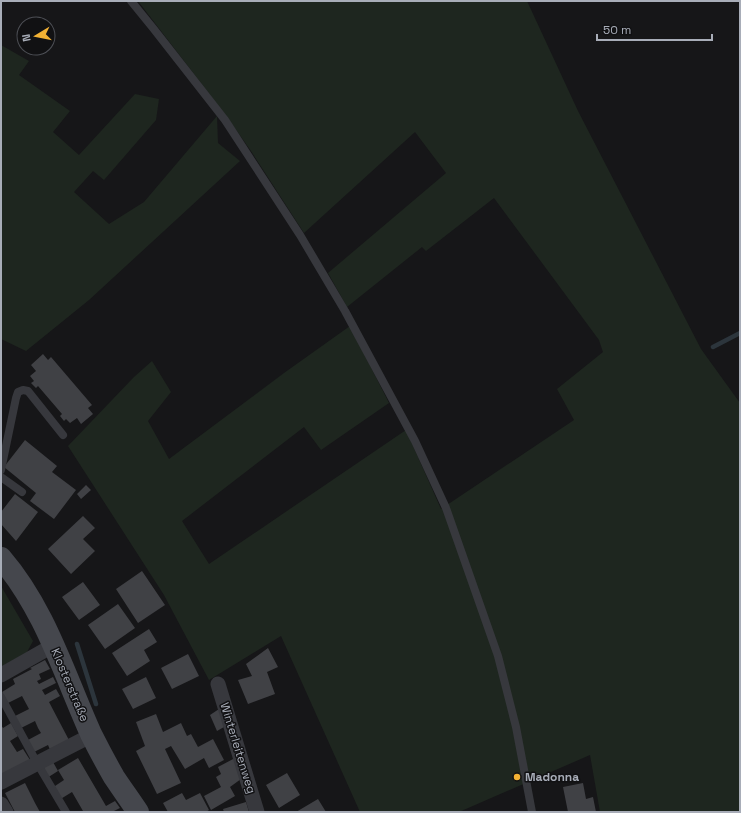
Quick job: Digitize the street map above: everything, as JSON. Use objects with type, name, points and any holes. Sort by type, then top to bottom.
[{"type":"street","name":"Klosterstraße","points":[[1,558],[30,598],[54,645],[92,735],[113,776],[138,812]]},
{"type":"street","points":[[1,675],[54,645]]},
{"type":"street","name":"Winterleitenweg","points":[[218,684],[257,812]]},
{"type":"street","points":[[1,782],[92,735]]},
{"type":"street","points":[[1,804],[6,812]]},
{"type":"lane","points":[[131,1],[224,120],[300,235],[345,311],[415,441],[446,508],[498,656],[516,727],[532,812]]},
{"type":"lane","points":[[1,470],[18,392],[23,390],[28,391],[63,435]]},
{"type":"lane","points":[[1,477],[22,492]]},
{"type":"lane","points":[[1,697],[66,812]]},
{"type":"shaded area","points":[[138,1],[527,1],[578,111],[701,349],[740,403],[740,812],[600,812],[590,755],[459,812],[360,812],[281,636],[209,680],[164,595],[68,446],[134,377],[152,361],[171,392],[148,421],[169,459],[284,373],[350,326],[389,403],[321,450],[304,427],[182,521],[209,564],[406,430],[441,509],[574,420],[557,389],[603,352],[599,340],[494,198],[426,251],[422,247],[347,307],[328,273],[446,173],[415,132],[304,233],[227,117]]},
{"type":"shaded area","points":[[1,45],[16,54],[16,56],[20,56],[29,61],[19,75],[70,111],[53,132],[79,155],[135,94],[159,99],[156,120],[104,180],[93,171],[74,192],[109,224],[144,202],[217,116],[218,143],[240,161],[89,300],[26,351],[1,339]]},
{"type":"shaded area","points":[[1,586],[33,641],[27,652],[1,667]]},
{"type":"building","points":[[43,354],[48,360],[51,357],[92,405],[88,408],[93,414],[81,424],[77,418],[70,423],[66,419],[64,421],[60,416],[62,414],[38,386],[36,388],[31,383],[34,381],[30,376],[36,371],[31,365]]},
{"type":"building","points":[[25,440],[57,466],[52,472],[76,490],[54,519],[30,501],[36,493],[4,467]]},
{"type":"building","points":[[86,485],[91,490],[81,499],[77,494]]},
{"type":"building","points":[[15,494],[38,512],[16,541],[1,524],[1,512]]},
{"type":"building","points":[[83,516],[95,528],[83,539],[95,551],[71,574],[48,549]]},
{"type":"building","points":[[142,571],[165,605],[138,623],[116,589]]},
{"type":"building","points":[[83,582],[100,605],[79,620],[62,597]]},
{"type":"building","points":[[118,604],[135,628],[105,649],[88,625]]},
{"type":"building","points":[[149,629],[157,642],[144,650],[150,661],[127,676],[112,653]]},
{"type":"building","points":[[268,648],[278,667],[267,672],[275,694],[248,704],[238,680],[252,676],[246,664]]},
{"type":"building","points":[[188,654],[199,676],[172,689],[161,668]]},
{"type":"building","points":[[45,660],[50,669],[39,674],[41,679],[37,681],[39,684],[53,677],[56,683],[42,690],[45,695],[56,689],[60,696],[49,702],[70,742],[51,752],[48,745],[34,752],[28,740],[41,733],[35,721],[21,728],[15,716],[29,709],[22,696],[8,703],[2,692],[15,684],[13,679]]},
{"type":"building","points":[[146,677],[156,698],[133,709],[122,689]]},
{"type":"building","points":[[219,709],[224,727],[217,731],[210,715]]},
{"type":"building","points":[[156,714],[163,732],[181,723],[187,736],[191,734],[198,747],[213,739],[224,760],[209,768],[204,758],[185,769],[171,746],[165,749],[181,783],[157,794],[136,751],[145,746],[136,722]]},
{"type":"building","points":[[11,723],[18,736],[10,741],[17,752],[23,749],[30,760],[3,776],[1,773],[1,725],[3,728]]},
{"type":"building","points":[[78,758],[106,806],[115,801],[120,808],[112,812],[81,812],[83,811],[72,792],[59,800],[52,788],[64,780],[58,770]]},
{"type":"building","points":[[235,758],[241,779],[230,787],[235,796],[211,810],[204,796],[221,787],[216,777],[221,774],[218,767]]},
{"type":"building","points":[[53,762],[58,771],[47,778],[41,769]]},
{"type":"building","points":[[287,773],[300,795],[279,808],[266,785]]},
{"type":"building","points":[[25,783],[40,812],[15,812],[5,793]]},
{"type":"building","points":[[583,783],[586,799],[593,797],[596,812],[568,812],[563,787]]},
{"type":"building","points":[[182,793],[186,800],[200,793],[209,810],[206,812],[168,812],[163,803]]},
{"type":"building","points":[[318,799],[326,812],[296,812]]},
{"type":"building","points":[[246,802],[249,812],[224,812],[223,809]]},
{"type":"waterway","points":[[713,347],[740,333]]},
{"type":"waterway","points":[[77,644],[96,704]]},
{"type":"place","name":"Madonna","points":[[517,777]]}]
